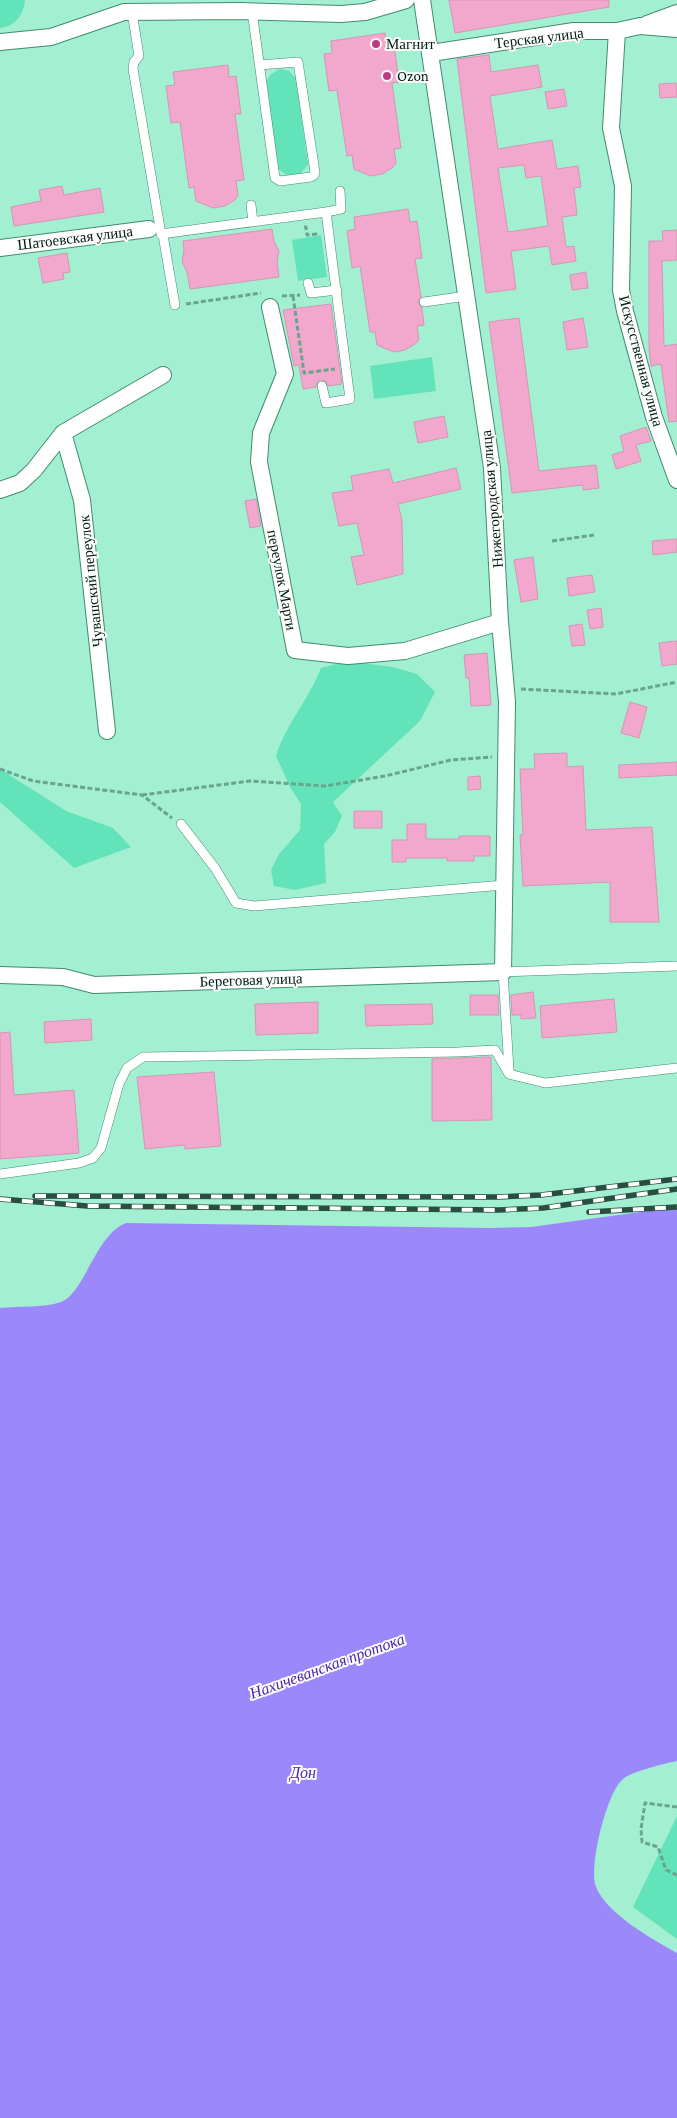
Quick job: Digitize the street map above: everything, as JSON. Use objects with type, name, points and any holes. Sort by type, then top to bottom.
[{"type":"street","points":[[0,42],[51,37],[126,8],[341,14],[365,12],[406,0]]},
{"type":"street","name":"Нижегородская улица","points":[[422,0],[492,468],[500,622],[506,688],[503,972]]},
{"type":"street","points":[[640,26],[677,13]]},
{"type":"street","name":"Терская улица","points":[[431,53],[574,31],[617,31],[640,26],[677,29]]},
{"type":"street","name":"Искусственная улица","points":[[617,31],[611,128],[623,186],[622,290],[625,311],[654,417],[677,480]]},
{"type":"street","name":"Шатоевская улица","points":[[0,248],[157,230]]},
{"type":"street","name":"переулок Марти","points":[[272,298],[285,374],[261,434],[259,462],[295,650],[348,656],[405,651],[500,622]]},
{"type":"street","points":[[0,490],[20,483],[34,470],[63,434],[163,375]]},
{"type":"street","name":"Чувашский переулок","points":[[63,434],[82,500],[107,731]]},
{"type":"street","name":"Береговая улица","points":[[0,975],[62,977],[94,985],[503,972]]},
{"type":"lane","points":[[126,8],[139,56],[134,62],[133,69],[157,230],[175,305]]},
{"type":"lane","points":[[252,12],[275,178],[280,182],[314,176],[315,172],[298,62],[294,60],[260,65]]},
{"type":"lane","points":[[157,230],[253,222],[341,209],[340,191]]},
{"type":"lane","points":[[251,206],[253,222]]},
{"type":"lane","points":[[322,386],[326,403],[350,399],[326,212]]},
{"type":"lane","points":[[308,283],[310,293],[336,290]]},
{"type":"lane","points":[[424,302],[467,296]]},
{"type":"lane","points":[[181,824],[216,868],[236,903],[254,906],[504,885]]},
{"type":"lane","points":[[509,1074],[503,972],[677,966]]},
{"type":"lane","points":[[0,1174],[79,1164],[93,1158],[101,1148],[119,1084],[126,1068],[142,1057],[495,1050],[509,1074],[545,1083],[677,1068]]},
{"type":"path","points":[[306,227],[307,235],[316,234]]},
{"type":"path","points":[[175,305],[285,297],[310,293]]},
{"type":"path","points":[[293,296],[304,373],[338,369]]},
{"type":"path","points":[[552,541],[594,535]]},
{"type":"path","points":[[506,688],[616,694],[677,682]]},
{"type":"path","points":[[0,770],[33,781],[142,795],[250,781],[325,786],[385,776],[451,760],[506,755]]},
{"type":"path","points":[[142,795],[181,824]]},
{"type":"path","points":[[677,1808],[645,1803],[641,1829],[642,1842],[658,1847],[666,1870],[677,1875]]},
{"type":"green space","points":[[0,0],[25,0],[18,19],[6,27],[0,28]]},
{"type":"green space","points":[[280,69],[289,71],[296,78],[308,165],[299,175],[288,176],[278,169],[266,82],[271,74]]},
{"type":"green space","points":[[321,235],[327,277],[298,281],[292,240]]},
{"type":"green space","points":[[432,357],[436,391],[374,399],[370,366]]},
{"type":"green space","points":[[347,661],[393,667],[417,674],[435,692],[420,721],[333,802],[342,816],[335,832],[324,844],[326,883],[295,890],[274,886],[271,870],[279,854],[300,830],[301,804],[290,787],[276,756],[280,744],[321,668]]},
{"type":"green space","points":[[0,769],[66,811],[113,828],[131,847],[74,868],[0,802]]},
{"type":"green space","points":[[677,1816],[677,1939],[633,1907]]},
{"type":"water","name":"Дон","points":[[677,1207],[677,1761],[627,1776],[617,1786],[600,1830],[594,1877],[596,1887],[610,1907],[631,1925],[677,1953],[677,2118],[0,2118],[0,1308],[47,1305],[61,1302],[69,1297],[77,1288],[106,1239],[115,1229],[126,1223],[531,1227]]},
{"type":"building","points":[[449,0],[609,0],[609,7],[455,33]]},
{"type":"building","points":[[385,33],[387,46],[394,44],[399,82],[392,83],[401,148],[394,149],[396,163],[392,168],[382,174],[370,176],[354,169],[352,155],[347,156],[337,90],[329,91],[324,54],[332,53],[331,41]]},
{"type":"building","points":[[489,55],[491,72],[538,65],[542,87],[490,96],[498,149],[552,140],[557,169],[578,166],[581,187],[574,188],[577,215],[562,217],[566,247],[574,246],[576,261],[552,265],[549,246],[511,251],[516,289],[486,293],[457,59]],"holes":[[[524,165],[526,178],[541,176],[548,226],[508,232],[498,168]]]},
{"type":"building","points":[[228,65],[229,77],[236,76],[241,114],[235,114],[244,180],[236,181],[238,195],[235,200],[225,206],[213,208],[196,201],[194,187],[189,188],[180,122],[171,123],[166,86],[175,85],[173,72]]},
{"type":"building","points":[[676,83],[677,97],[660,98],[659,84]]},
{"type":"building","points":[[564,89],[567,106],[548,109],[545,92]]},
{"type":"building","points":[[62,186],[64,195],[100,188],[104,212],[14,226],[11,207],[41,201],[39,190]]},
{"type":"building","points":[[408,209],[410,222],[417,221],[422,258],[415,259],[421,297],[418,302],[422,308],[424,325],[417,326],[419,340],[415,344],[405,350],[394,352],[377,345],[375,332],[370,332],[360,266],[352,268],[347,231],[355,229],[354,217]]},
{"type":"building","points":[[272,229],[274,241],[279,251],[277,261],[279,277],[190,289],[187,272],[182,262],[183,241]]},
{"type":"building","points":[[677,230],[677,260],[662,261],[664,346],[677,344],[677,421],[669,422],[661,364],[651,366],[649,348],[649,241],[663,241],[662,231]]},
{"type":"building","points":[[67,253],[70,272],[63,273],[64,279],[43,283],[38,258]]},
{"type":"building","points":[[586,272],[588,288],[572,290],[570,275]]},
{"type":"building","points":[[331,304],[342,384],[328,386],[326,381],[321,380],[317,382],[316,387],[303,389],[299,365],[294,366],[283,310]]},
{"type":"building","points":[[519,318],[539,471],[596,465],[599,488],[583,490],[583,485],[512,493],[489,322]]},
{"type":"building","points":[[583,318],[588,347],[567,350],[563,322]]},
{"type":"building","points":[[444,416],[448,437],[418,443],[414,422]]},
{"type":"building","points":[[646,427],[651,441],[636,445],[641,461],[616,469],[612,455],[624,451],[620,436]]},
{"type":"building","points":[[456,468],[461,489],[398,504],[402,520],[403,574],[357,585],[351,557],[364,555],[357,523],[339,526],[332,493],[353,490],[351,476],[389,469],[393,483]]},
{"type":"building","points":[[256,499],[261,526],[250,528],[245,501]]},
{"type":"building","points":[[677,539],[677,552],[653,555],[652,541]]},
{"type":"building","points":[[533,557],[538,599],[521,602],[514,560]]},
{"type":"building","points":[[592,575],[595,592],[569,596],[567,578]]},
{"type":"building","points":[[601,608],[603,627],[590,629],[587,610]]},
{"type":"building","points":[[582,624],[585,645],[572,646],[569,626]]},
{"type":"building","points":[[677,641],[677,664],[662,666],[659,643]]},
{"type":"building","points":[[487,653],[491,705],[471,706],[469,678],[466,678],[464,655]]},
{"type":"building","points":[[630,702],[647,707],[639,738],[621,733]]},
{"type":"building","points":[[567,753],[567,767],[583,766],[586,830],[652,827],[659,922],[610,922],[610,882],[523,886],[520,835],[523,835],[520,769],[535,769],[534,754]]},
{"type":"building","points":[[677,762],[677,775],[619,778],[619,765]]},
{"type":"building","points":[[480,776],[481,789],[468,790],[468,777]]},
{"type":"building","points":[[354,811],[382,811],[382,828],[354,828]]},
{"type":"building","points":[[407,824],[426,824],[426,838],[428,839],[490,836],[490,856],[474,856],[474,861],[447,861],[447,858],[406,858],[406,862],[392,862],[392,840],[407,840]]},
{"type":"building","points":[[533,992],[536,1018],[521,1019],[521,1015],[512,1015],[511,995]]},
{"type":"building","points":[[470,995],[498,995],[499,1015],[470,1015]]},
{"type":"building","points":[[614,999],[617,1032],[542,1038],[540,1006]]},
{"type":"building","points":[[318,1002],[318,1033],[256,1035],[255,1004]]},
{"type":"building","points":[[432,1004],[433,1024],[366,1026],[365,1005]]},
{"type":"building","points":[[91,1019],[92,1040],[45,1043],[44,1022]]},
{"type":"building","points":[[10,1032],[14,1095],[74,1090],[79,1153],[0,1159],[0,1033]]},
{"type":"building","points":[[491,1057],[492,1120],[432,1121],[432,1059]]},
{"type":"building","points":[[214,1072],[221,1146],[185,1149],[185,1145],[145,1149],[137,1077]]},
{"type":"railway","points":[[35,1196],[498,1197],[541,1195],[677,1179]]},
{"type":"railway","points":[[0,1199],[87,1206],[499,1210],[543,1208],[677,1189]]},
{"type":"railway","points":[[589,1212],[677,1207]]},
{"type":"place","name":"Магнит","points":[[376,44]]},
{"type":"place","name":"Ozon","points":[[387,76]]},
{"type":"water label","name":"Нахичеванская протока","points":[[327,1666]]}]
